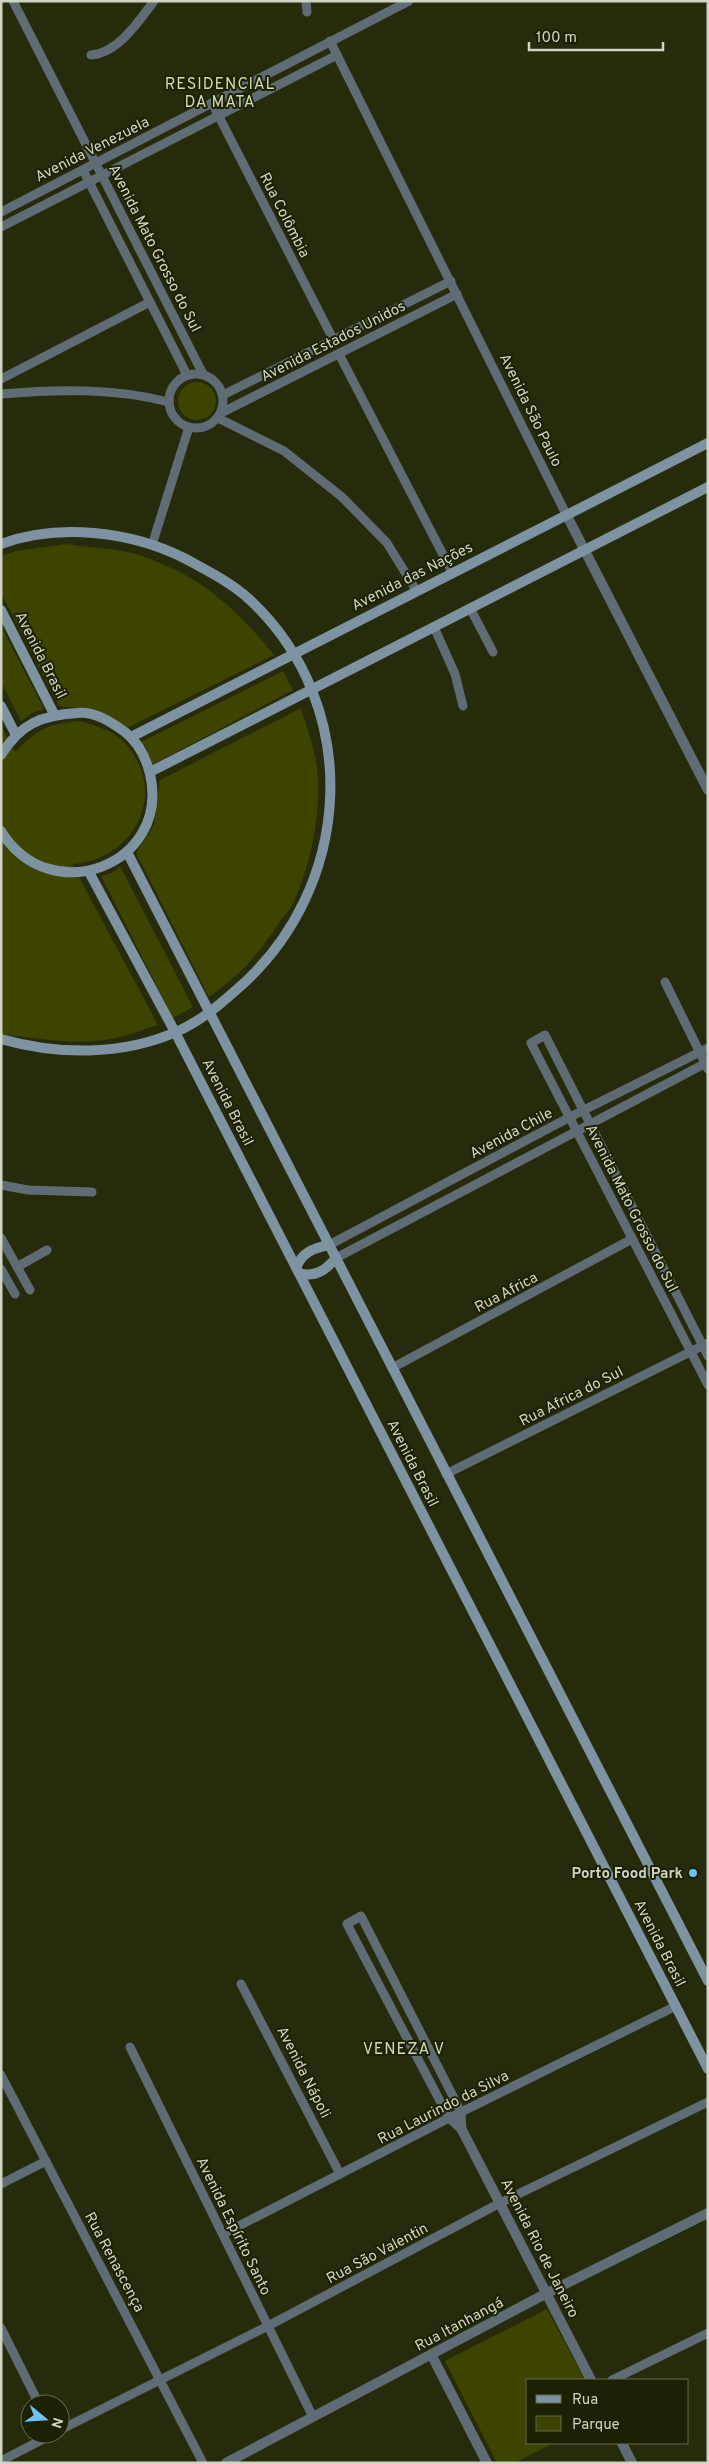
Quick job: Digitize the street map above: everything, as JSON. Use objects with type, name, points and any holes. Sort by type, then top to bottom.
[{"type":"main road","name":"Avenida das Nações","points":[[131,737],[416,590],[708,443]]},
{"type":"main road","points":[[150,772],[708,487]]},
{"type":"main road","points":[[1,544],[14,539],[55,534],[97,532],[152,545],[213,573],[247,598],[270,622],[293,654],[311,690],[325,731],[330,761],[332,794],[323,852],[305,901],[288,932],[263,966],[210,1013],[175,1032],[149,1041],[94,1050],[61,1051],[1,1040]]},
{"type":"main road","name":"Avenida Brasil","points":[[1,610],[54,714]]},
{"type":"main road","points":[[1,706],[16,735]]},
{"type":"main road","points":[[1,755],[16,735],[34,722],[54,714],[82,712],[108,720],[131,737],[141,750],[150,772],[152,802],[148,820],[139,837],[127,852],[109,864],[89,872],[65,873],[43,868],[22,856],[1,830]]},
{"type":"main road","name":"Avenida Brasil","points":[[127,852],[446,1474],[707,1976]]},
{"type":"main road","name":"Avenida Brasil","points":[[89,872],[175,1032],[708,2069]]},
{"type":"main road","points":[[329,1245],[304,1254],[298,1270],[314,1275],[329,1266],[336,1258]]},
{"type":"street","name":"Avenida Mato Grosso do Sul","points":[[13,1],[104,175],[203,374]]},
{"type":"street","points":[[91,55],[107,51],[117,43],[154,1]]},
{"type":"street","points":[[306,1],[307,12]]},
{"type":"street","name":"Avenida Venezuela","points":[[1,212],[409,1]]},
{"type":"street","name":"Avenida São Paulo","points":[[330,41],[584,550],[708,790]]},
{"type":"street","name":"Avenida Venezuela","points":[[1,227],[337,56]]},
{"type":"street","name":"Rua Colômbia","points":[[212,103],[333,339]]},
{"type":"street","name":"Avenida Mato Grosso do Sul","points":[[83,170],[187,375]]},
{"type":"street","name":"Avenida Estados Unidos","points":[[223,394],[451,281]]},
{"type":"street","name":"Avenida Estados Unidos","points":[[220,415],[457,294]]},
{"type":"street","points":[[1,379],[150,302]]},
{"type":"street","points":[[339,354],[452,572]]},
{"type":"street","points":[[203,374],[216,381],[223,394],[220,415],[207,426],[189,427],[175,418],[169,402],[172,387],[177,381],[187,375],[203,374]]},
{"type":"street","points":[[1,394],[100,391],[141,396],[169,402]]},
{"type":"street","points":[[220,415],[284,451],[342,497],[387,543],[416,590]]},
{"type":"street","points":[[152,545],[189,427]]},
{"type":"street","points":[[470,608],[493,652]]},
{"type":"street","points":[[434,627],[446,648],[463,706]]},
{"type":"street","points":[[665,982],[704,1050],[707,1065]]},
{"type":"street","name":"Avenida Mato Grosso do Sul","points":[[708,1356],[705,1344],[582,1111],[545,1035],[531,1043],[708,1385]]},
{"type":"street","name":"Avenida Chile","points":[[329,1245],[582,1111],[704,1050]]},
{"type":"street","name":"Avenida Chile","points":[[336,1258],[589,1123],[707,1065]]},
{"type":"street","points":[[1,1185],[28,1190],[92,1192]]},
{"type":"street","points":[[1,1238],[30,1290]]},
{"type":"street","name":"Rua Africa","points":[[392,1368],[632,1239]]},
{"type":"street","points":[[17,1267],[47,1250]]},
{"type":"street","points":[[1,1269],[15,1294]]},
{"type":"street","name":"Rua Africa do Sul","points":[[446,1474],[705,1344]]},
{"type":"street","name":"Avenida Rio de Janeiro","points":[[462,2130],[461,2112],[361,1916],[346,1924],[449,2118],[462,2130],[590,2379]]},
{"type":"street","name":"Avenida Nápoli","points":[[241,1984],[340,2174]]},
{"type":"street","name":"Rua Laurindo da Silva","points":[[223,2234],[449,2118],[676,2006]]},
{"type":"street","name":"Avenida Espírito Santo","points":[[130,2047],[313,2417]]},
{"type":"street","name":"Rua Renascença","points":[[1,2075],[203,2463]]},
{"type":"street","name":"Rua São Valentin","points":[[70,2425],[268,2326],[500,2203],[708,2102]]},
{"type":"street","points":[[1,2184],[46,2161]]},
{"type":"street","name":"Rua Itanhangá","points":[[226,2463],[432,2356],[547,2293],[708,2213]]},
{"type":"street","points":[[1,2328],[34,2394]]},
{"type":"street","points":[[614,2379],[708,2333]]},
{"type":"street","points":[[432,2356],[487,2463]]},
{"type":"street","points":[[1,2461],[34,2444]]},
{"type":"street","points":[[622,2444],[632,2463]]},
{"type":"green space","points":[[197,382],[210,388],[216,401],[210,414],[197,420],[184,414],[178,401],[184,388]]},
{"type":"green space","points":[[66,544],[133,553],[182,573],[216,595],[231,608],[274,655],[127,728],[119,722],[95,711],[59,706],[1,593],[1,556],[16,551]]},
{"type":"green space","points":[[1,626],[44,709],[32,713],[21,721],[1,682]]},
{"type":"green space","points":[[283,671],[293,690],[152,765],[147,751],[141,742]]},
{"type":"green space","points":[[301,708],[314,752],[318,788],[318,808],[307,867],[293,904],[264,945],[239,973],[209,997],[136,853],[154,825],[160,780]]},
{"type":"green space","points":[[80,721],[109,731],[124,742],[138,761],[144,781],[144,801],[139,820],[128,837],[113,850],[94,860],[72,864],[158,1025],[124,1036],[80,1042],[7,1035],[1,1033],[1,726],[15,752],[30,738],[44,729],[59,724]]},
{"type":"green space","points":[[120,866],[193,1007],[173,1018],[101,876],[112,873]]},
{"type":"green space","points":[[547,2309],[584,2379],[526,2379],[526,2444],[552,2444],[514,2463],[497,2463],[445,2361]]},
{"type":"place","name":"Porto Food Park","points":[[693,1873]]},
{"type":"district","name":"RESIDENCIAL DA MATA","points":[[220,92]]},
{"type":"district","name":"VENEZA V","points":[[404,2048]]}]
